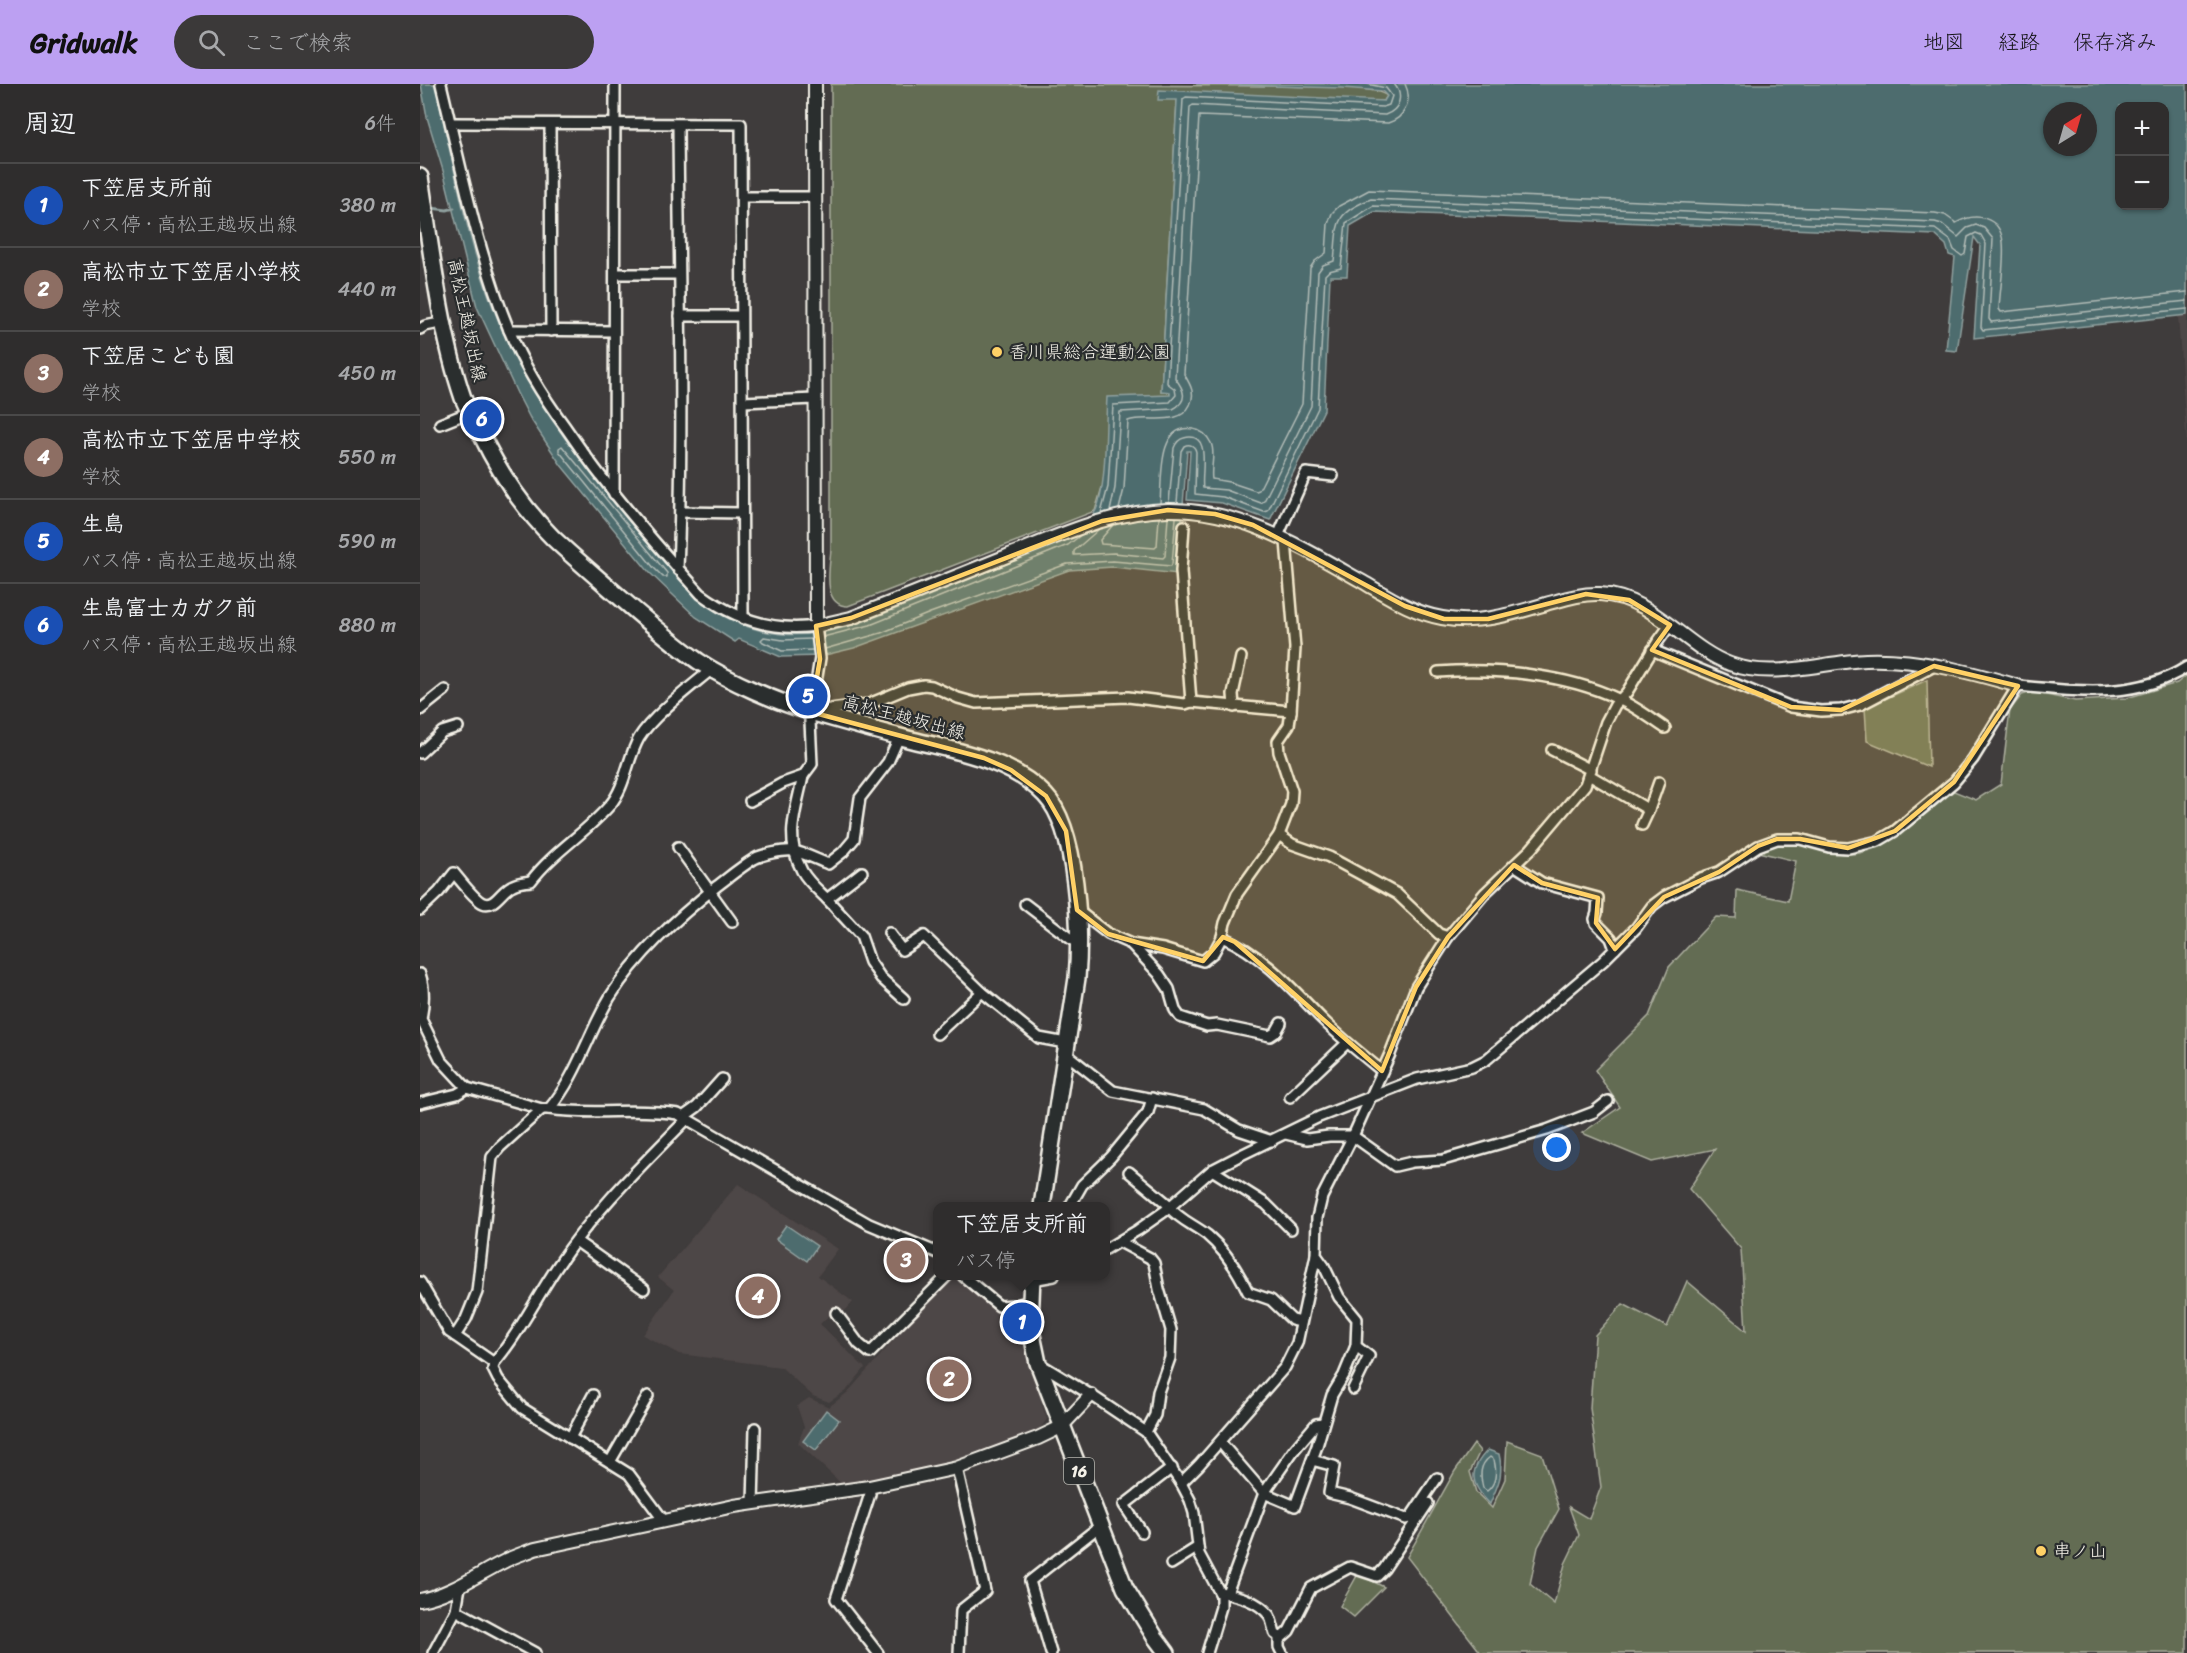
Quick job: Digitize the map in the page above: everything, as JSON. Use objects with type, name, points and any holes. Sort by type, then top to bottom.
[{"type":"main road","name":"高松王越坂出線","points":[[420,177],[423,208],[450,348],[464,400],[489,451],[512,490],[554,539],[649,623],[712,669],[751,688],[811,712],[984,758],[1011,770],[1031,783],[1058,811],[1066,831],[1080,945],[1043,1202]]},
{"type":"main road","name":"16","points":[[1032,1280],[1030,1325],[1038,1363],[1125,1588],[1167,1653]]},
{"type":"street","points":[[441,84],[471,209],[509,330],[532,376],[552,408],[614,494],[678,569],[701,594],[743,619],[769,626],[817,628],[851,618],[1059,536],[1127,514],[1168,510],[1215,514],[1253,525],[1278,536],[1406,606],[1444,619],[1488,619],[1569,597],[1612,595],[1644,607],[1711,654],[1730,664],[1748,669],[1786,669],[1864,660],[1915,662],[2018,686],[2074,691],[2121,691],[2169,678],[2187,668]]},
{"type":"street","points":[[614,494],[615,84]]},
{"type":"street","points":[[815,84],[815,399],[817,628],[820,658],[810,721],[812,764],[803,776],[791,835],[793,851],[803,873],[861,936],[870,962],[881,978],[904,999]]},
{"type":"street","points":[[451,123],[741,124],[743,619]]},
{"type":"street","points":[[550,124],[551,330]]},
{"type":"street","points":[[678,125],[680,316],[678,569]]},
{"type":"street","points":[[742,197],[810,196],[815,198]]},
{"type":"street","points":[[615,274],[679,274]]},
{"type":"street","points":[[680,316],[741,316]]},
{"type":"street","points":[[420,329],[445,322]]},
{"type":"street","points":[[509,330],[614,332]]},
{"type":"street","points":[[743,402],[815,399]]},
{"type":"street","points":[[440,424],[470,412]]},
{"type":"street","points":[[1077,910],[1108,934],[1131,944],[1163,949],[1203,961],[1214,952],[1237,894],[1279,835],[1291,804],[1292,791],[1279,752],[1278,741],[1288,725],[1292,711],[1294,648],[1278,536],[1306,473],[1333,476]]},
{"type":"street","points":[[680,513],[741,513]]},
{"type":"street","points":[[1184,526],[1181,571],[1191,702]]},
{"type":"street","points":[[1181,1483],[1285,1367],[1298,1343],[1316,1255],[1317,1218],[1322,1197],[1390,1054],[1416,987],[1448,937],[1485,893],[1531,849],[1586,785],[1606,722],[1670,625]]},
{"type":"street","points":[[1652,650],[1791,707],[1821,711],[1840,710],[1860,705],[1935,666]]},
{"type":"street","points":[[1234,707],[1233,694],[1241,657]]},
{"type":"street","points":[[420,910],[439,892],[454,873],[482,903],[489,904],[497,900],[502,892],[512,885],[531,881],[544,864],[577,838],[610,804],[619,790],[640,736],[665,710],[712,669]]},
{"type":"street","points":[[1438,672],[1487,670],[1572,682],[1620,699],[1665,728]]},
{"type":"street","points":[[811,712],[869,704],[908,688],[924,685],[976,703],[1128,697],[1185,704],[1191,702],[1292,711]]},
{"type":"street","points":[[1110,1247],[1169,1207],[1212,1170],[1319,1117],[1417,1079],[1472,1067],[1486,1060],[1615,949],[1636,928],[1652,906],[1664,897],[1701,878],[1719,872],[1758,846],[1777,839],[1800,839],[1828,847],[1848,848],[1878,841],[1895,831],[1962,773],[2018,686]]},
{"type":"street","points":[[420,710],[445,690]]},
{"type":"street","points":[[420,753],[442,732],[458,727]]},
{"type":"street","points":[[455,1336],[466,1319],[477,1292],[492,1157],[500,1147],[561,1095],[611,996],[636,962],[662,934],[711,891],[754,859],[767,854],[793,851],[828,864],[848,847],[854,839],[860,798],[888,762],[899,737]]},
{"type":"street","points":[[1552,750],[1648,810]]},
{"type":"street","points":[[750,801],[789,780],[803,776]]},
{"type":"street","points":[[1642,825],[1659,782]]},
{"type":"street","points":[[1279,835],[1292,844],[1329,857],[1396,894],[1439,934],[1448,937]]},
{"type":"street","points":[[678,847],[732,922]]},
{"type":"street","points":[[1514,865],[1542,883],[1598,898],[1597,913],[1594,919],[1611,939],[1615,949]]},
{"type":"street","points":[[827,899],[862,872]]},
{"type":"street","points":[[1025,904],[1080,945]]},
{"type":"street","points":[[889,933],[902,950],[924,936],[982,992],[1039,1038],[1065,1048],[1113,1091],[1204,1109],[1239,1130],[1272,1141]]},
{"type":"street","points":[[1222,936],[1235,942],[1280,977],[1347,1043],[1382,1071]]},
{"type":"street","points":[[1131,944],[1159,974],[1169,989],[1175,1010],[1180,1017],[1207,1026],[1217,1025],[1270,1036],[1276,1032],[1281,1023]]},
{"type":"street","points":[[420,974],[423,984],[421,1019],[441,1060],[468,1088],[546,1109],[593,1113],[660,1111],[678,1114],[869,1224],[933,1251]]},
{"type":"street","points":[[937,1034],[982,992]]},
{"type":"street","points":[[1290,1097],[1347,1043]]},
{"type":"street","points":[[664,1521],[629,1474],[522,1408],[493,1370],[494,1364],[576,1241],[609,1201],[722,1079]]},
{"type":"street","points":[[420,1103],[457,1094],[468,1088]]},
{"type":"street","points":[[1072,1202],[1082,1185],[1111,1157],[1148,1112],[1152,1098]]},
{"type":"street","points":[[1286,1134],[1307,1139],[1353,1136],[1395,1166],[1401,1166],[1412,1162],[1443,1160],[1546,1130],[1594,1112],[1608,1101]]},
{"type":"street","points":[[1212,1170],[1266,1204],[1291,1229]]},
{"type":"street","points":[[1129,1172],[1177,1216],[1207,1235],[1230,1259],[1248,1292],[1271,1300],[1292,1320],[1301,1322]]},
{"type":"street","points":[[576,1241],[644,1289]]},
{"type":"street","points":[[1120,1242],[1150,1258],[1154,1263],[1171,1330],[1170,1358],[1158,1392],[1155,1415],[1146,1432]]},
{"type":"street","points":[[1220,1442],[1264,1493],[1295,1506],[1332,1395],[1344,1375],[1356,1346],[1357,1319],[1339,1298],[1324,1266],[1316,1255]]},
{"type":"street","points":[[836,1313],[859,1344],[870,1353],[942,1280]]},
{"type":"street","points":[[969,1280],[999,1306],[1030,1301]]},
{"type":"street","points":[[420,1282],[449,1332],[494,1364]]},
{"type":"street","points":[[1353,1389],[1369,1356],[1356,1346]]},
{"type":"street","points":[[1038,1363],[1146,1432],[1172,1468],[1190,1500],[1198,1547],[1204,1564],[1224,1592],[1254,1602],[1270,1616],[1275,1634],[1281,1638],[1289,1631],[1311,1588],[1350,1567],[1377,1576],[1384,1569],[1437,1478]]},
{"type":"street","points":[[570,1438],[593,1395]]},
{"type":"street","points":[[420,1600],[460,1587],[505,1560],[535,1549],[664,1521],[753,1504],[869,1487],[957,1468],[1038,1438],[1061,1426],[1091,1395]]},
{"type":"street","points":[[610,1462],[648,1396]]},
{"type":"street","points":[[1207,1653],[1224,1592],[1264,1493],[1294,1450],[1316,1424],[1323,1423]]},
{"type":"street","points":[[753,1504],[755,1428]]},
{"type":"street","points":[[1312,1460],[1334,1466],[1329,1493],[1350,1498],[1406,1519],[1413,1519],[1428,1503]]},
{"type":"street","points":[[957,1468],[985,1591],[961,1610],[959,1653]]},
{"type":"street","points":[[1142,1532],[1124,1505],[1172,1468]]},
{"type":"street","points":[[869,1487],[870,1494],[836,1599],[878,1653]]},
{"type":"street","points":[[1051,1653],[1030,1581],[1100,1526]]},
{"type":"street","points":[[1171,1564],[1198,1547]]},
{"type":"street","points":[[433,1653],[456,1610],[460,1587]]},
{"type":"street","points":[[456,1610],[535,1653]]},
{"type":"street","points":[[1279,1636],[1279,1647],[1282,1653]]},
{"type":"highlighted area","points":[[1168,510],[1215,514],[1253,525],[1405,606],[1444,619],[1488,619],[1586,594],[1629,600],[1670,625],[1652,650],[1791,707],[1841,710],[1934,666],[2018,686],[1954,782],[1895,831],[1848,848],[1800,839],[1777,839],[1758,846],[1719,872],[1664,897],[1615,949],[1596,923],[1598,898],[1542,883],[1514,865],[1448,937],[1416,987],[1382,1071],[1235,942],[1223,937],[1203,961],[1108,934],[1077,910],[1066,831],[1046,796],[1011,770],[984,758],[811,712],[820,659],[816,626],[851,618],[1102,521]]},
{"type":"shaded area","points":[[2187,315],[2187,449],[2178,316]]},
{"type":"shaded area","points":[[738,1184],[838,1249],[818,1276],[853,1302],[845,1311],[838,1307],[820,1324],[865,1368],[847,1390],[829,1402],[813,1396],[781,1367],[679,1354],[643,1335],[674,1290],[658,1277]]},
{"type":"shaded area","points":[[947,1280],[962,1280],[1021,1331],[1045,1399],[1041,1402],[1047,1419],[1035,1435],[956,1466],[845,1487],[798,1443],[804,1427],[797,1406],[809,1398],[829,1407],[848,1392]]},
{"type":"green space","name":"香川県総合運動公園","points":[[831,84],[1322,87],[1369,90],[1387,96],[1384,101],[1177,100],[1161,391],[1170,392],[1170,396],[1102,487],[1095,511],[848,606],[839,604],[834,599],[829,584],[831,549]]},
{"type":"green space","points":[[2187,675],[2187,1653],[1481,1653],[1407,1557],[1455,1471],[1474,1444],[1480,1451],[1470,1472],[1476,1492],[1492,1508],[1505,1479],[1507,1441],[1542,1454],[1559,1509],[1538,1547],[1530,1584],[1554,1604],[1565,1564],[1579,1535],[1569,1507],[1589,1519],[1601,1487],[1590,1408],[1595,1335],[1623,1304],[1667,1327],[1687,1281],[1746,1331],[1741,1249],[1689,1189],[1715,1149],[1652,1162],[1582,1133],[1620,1107],[1595,1070],[1649,1016],[1669,967],[1716,917],[1736,918],[1737,890],[1788,901],[1796,861],[1758,852],[1768,846],[1787,842],[1804,844],[1831,852],[1848,854],[1862,852],[1891,840],[1954,791],[1976,800],[2001,784],[2010,710],[2022,695],[2032,692],[2075,701],[2127,698],[2177,683]]},
{"type":"green space","points":[[1927,680],[1929,767],[1867,741],[1865,708]]},
{"type":"green space","points":[[1358,1574],[1384,1587],[1354,1617],[1340,1606]]},
{"type":"water","points":[[421,84],[435,84],[463,207],[489,298],[515,357],[548,413],[606,492],[689,589],[717,612],[740,624],[782,634],[822,632],[881,615],[1066,540],[1083,526],[1096,510],[1102,486],[1107,397],[1170,395],[1170,392],[1161,391],[1177,100],[1158,100],[1159,90],[1384,101],[1387,96],[1382,91],[1196,84],[2187,84],[2187,315],[1974,338],[1980,245],[1974,237],[1957,351],[1946,350],[1955,257],[1949,255],[1946,245],[1935,235],[1374,212],[1350,226],[1347,276],[1330,276],[1324,410],[1270,520],[1222,503],[1187,500],[1190,451],[1187,451],[1178,574],[1113,567],[1069,570],[854,648],[821,656],[781,657],[739,639],[735,642],[696,617],[649,572],[561,465],[530,418],[477,307],[444,174],[427,117]]},
{"type":"water","points":[[786,1225],[817,1246],[807,1261],[776,1239]]},
{"type":"water","points":[[826,1410],[839,1420],[816,1450],[803,1441]]},
{"type":"water","points":[[1488,1450],[1499,1454],[1501,1468],[1490,1504],[1475,1484],[1474,1478],[1477,1465]]},
{"type":"waterway","points":[[431,208],[447,210],[454,208]]},
{"type":"place","name":"香川県総合運動公園","points":[[997,352]]},
{"type":"place","name":"生島富士カガク前","points":[[482,419]]},
{"type":"place","name":"生島","points":[[808,696]]},
{"type":"place","name":"下笠居こども園","points":[[906,1260]]},
{"type":"place","name":"高松市立下笠居中学校","points":[[758,1296]]},
{"type":"place","name":"下笠居支所前","points":[[1022,1322]]},
{"type":"place","name":"高松市立下笠居小学校","points":[[949,1379]]},
{"type":"place","name":"串ノ山","points":[[2041,1551]]}]
